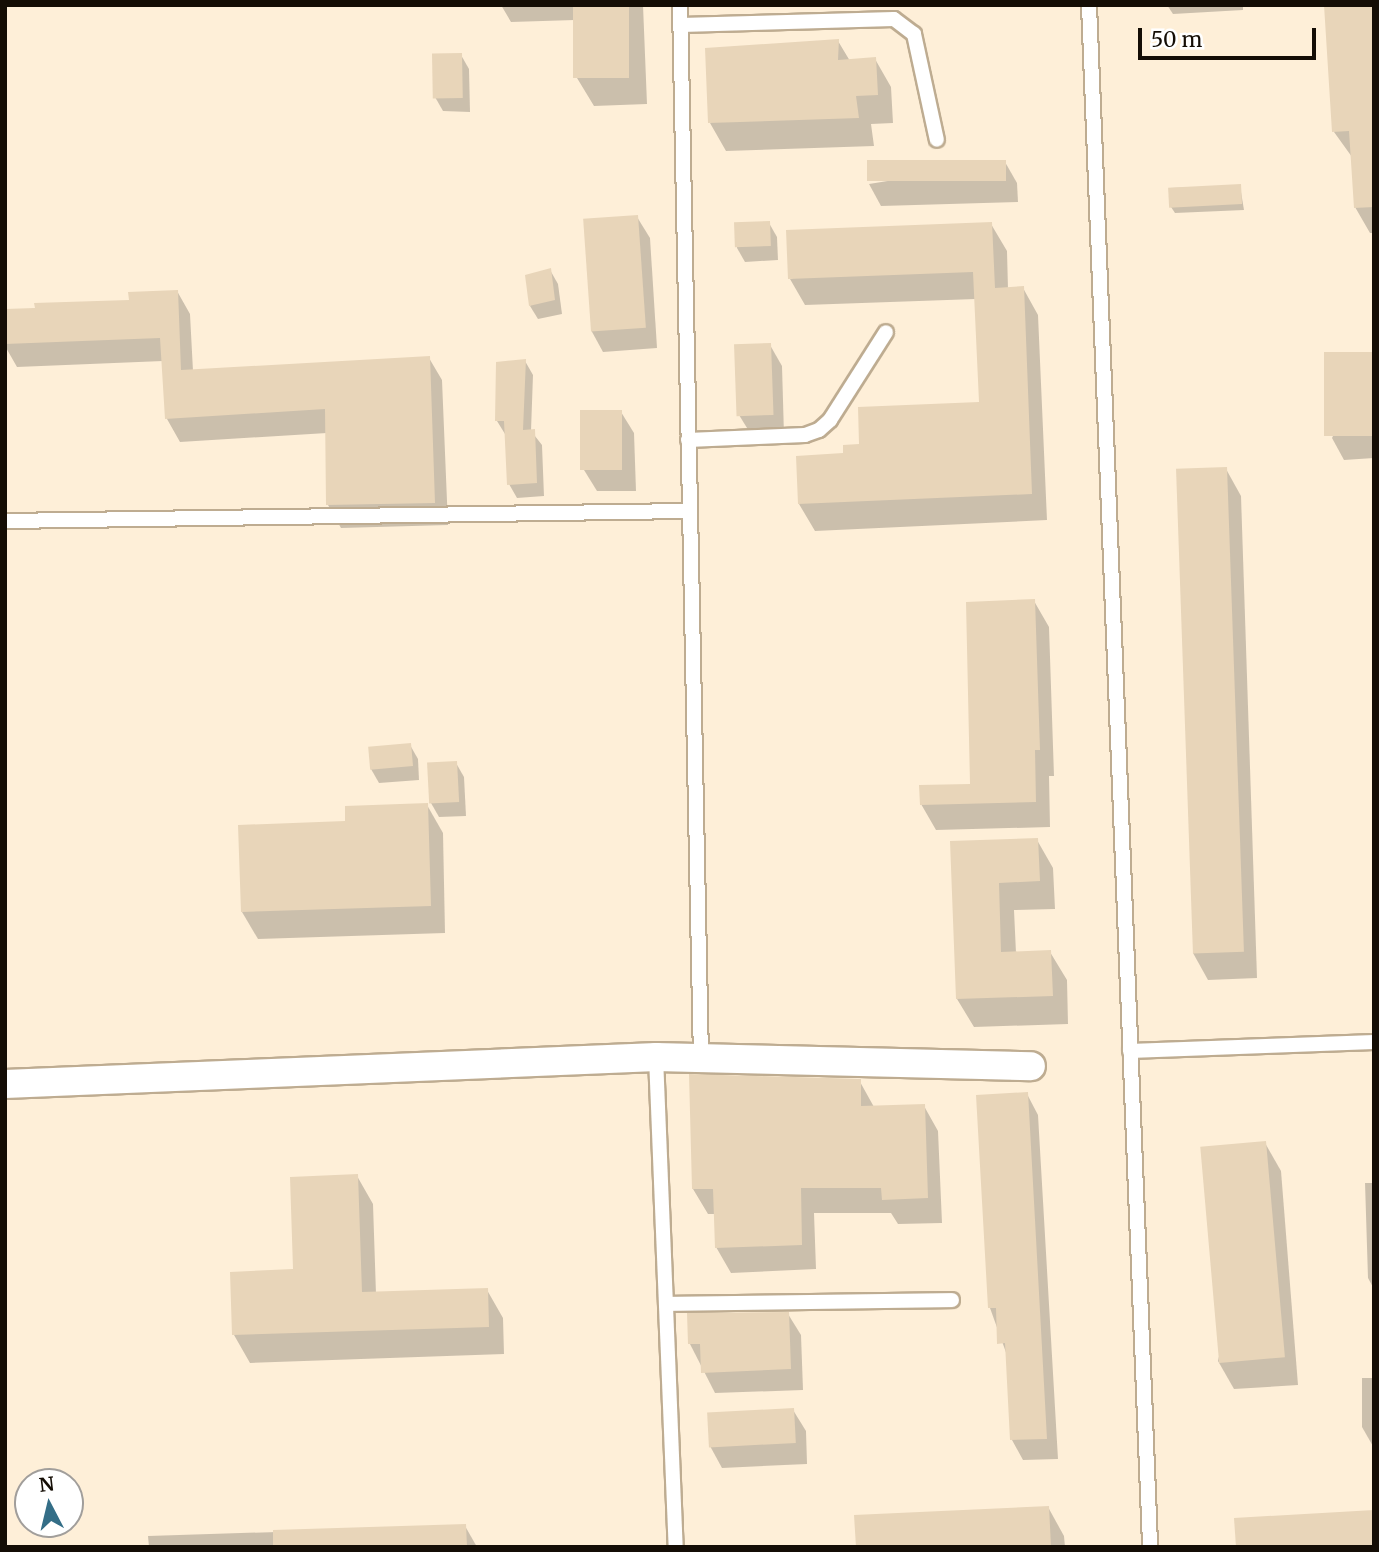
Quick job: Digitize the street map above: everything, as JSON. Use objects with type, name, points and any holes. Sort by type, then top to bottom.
[{"type":"street","points":[[5,1084],[656,1057],[1031,1066]]},
{"type":"lane","points":[[680,5],[701,1058]]},
{"type":"lane","points":[[1089,5],[1150,1547]]},
{"type":"lane","points":[[681,25],[894,19],[914,34],[937,140]]},
{"type":"lane","points":[[688,440],[805,435],[819,430],[830,420],[886,332]]},
{"type":"lane","points":[[5,520],[690,511]]},
{"type":"lane","points":[[1130,1051],[1374,1042]]},
{"type":"lane","points":[[656,1057],[676,1547]]},
{"type":"lane","points":[[668,1304],[952,1300]]},
{"type":"building","points":[[573,5],[629,5],[629,78],[573,78]]},
{"type":"building","points":[[1324,5],[1374,5],[1374,207],[1354,208],[1349,131],[1332,132]]},
{"type":"building","points":[[839,39],[838,60],[876,57],[878,95],[856,96],[859,118],[708,123],[705,48]]},
{"type":"building","points":[[462,53],[463,98],[433,99],[432,54]]},
{"type":"building","points":[[867,160],[1006,160],[1006,181],[867,181]]},
{"type":"building","points":[[1241,184],[1242,204],[1169,208],[1168,188]]},
{"type":"building","points":[[638,215],[646,328],[591,332],[583,219]]},
{"type":"building","points":[[770,221],[771,246],[735,247],[734,222]]},
{"type":"building","points":[[992,222],[995,288],[1024,286],[1032,494],[798,504],[796,456],[843,453],[843,445],[859,444],[858,407],[979,402],[973,272],[788,279],[786,230]]},
{"type":"building","points":[[551,268],[555,300],[529,306],[525,275]]},
{"type":"building","points":[[178,290],[181,370],[430,356],[435,503],[326,505],[325,409],[165,419],[160,338],[5,344],[5,309],[35,308],[34,303],[129,300],[128,292]]},
{"type":"building","points":[[771,343],[774,415],[737,416],[734,344]]},
{"type":"building","points":[[1324,352],[1374,352],[1374,436],[1324,436]]},
{"type":"building","points":[[526,359],[523,430],[535,429],[537,483],[507,485],[504,421],[495,421],[496,362]]},
{"type":"building","points":[[580,410],[622,410],[622,470],[580,470]]},
{"type":"building","points":[[1227,467],[1244,952],[1193,953],[1176,469]]},
{"type":"building","points":[[1035,599],[1040,750],[1035,750],[1036,802],[920,805],[919,785],[970,784],[966,602]]},
{"type":"building","points":[[411,743],[413,766],[370,770],[368,747]]},
{"type":"building","points":[[457,761],[459,802],[429,804],[427,763]]},
{"type":"building","points":[[428,803],[431,906],[241,912],[238,825],[345,821],[345,806]]},
{"type":"building","points":[[1038,838],[1040,881],[999,883],[1001,952],[1051,950],[1053,996],[956,999],[950,841]]},
{"type":"building","points":[[689,1074],[861,1079],[861,1106],[925,1104],[928,1198],[882,1200],[881,1188],[801,1188],[802,1245],[715,1248],[713,1189],[692,1189]]},
{"type":"building","points":[[1028,1092],[1047,1439],[1010,1440],[1005,1343],[997,1344],[996,1308],[988,1308],[976,1095]]},
{"type":"building","points":[[1266,1141],[1285,1357],[1219,1363],[1200,1147]]},
{"type":"building","points":[[358,1174],[362,1292],[488,1288],[489,1327],[232,1335],[230,1272],[293,1269],[290,1177]]},
{"type":"building","points":[[789,1312],[791,1369],[701,1373],[700,1344],[688,1344],[687,1313]]},
{"type":"building","points":[[794,1408],[796,1443],[709,1448],[707,1413]]},
{"type":"building","points":[[1049,1506],[1051,1547],[856,1547],[854,1515]]},
{"type":"building","points":[[1374,1510],[1374,1547],[1236,1547],[1234,1518]]},
{"type":"building","points":[[466,1524],[467,1547],[273,1547],[273,1530]]}]
